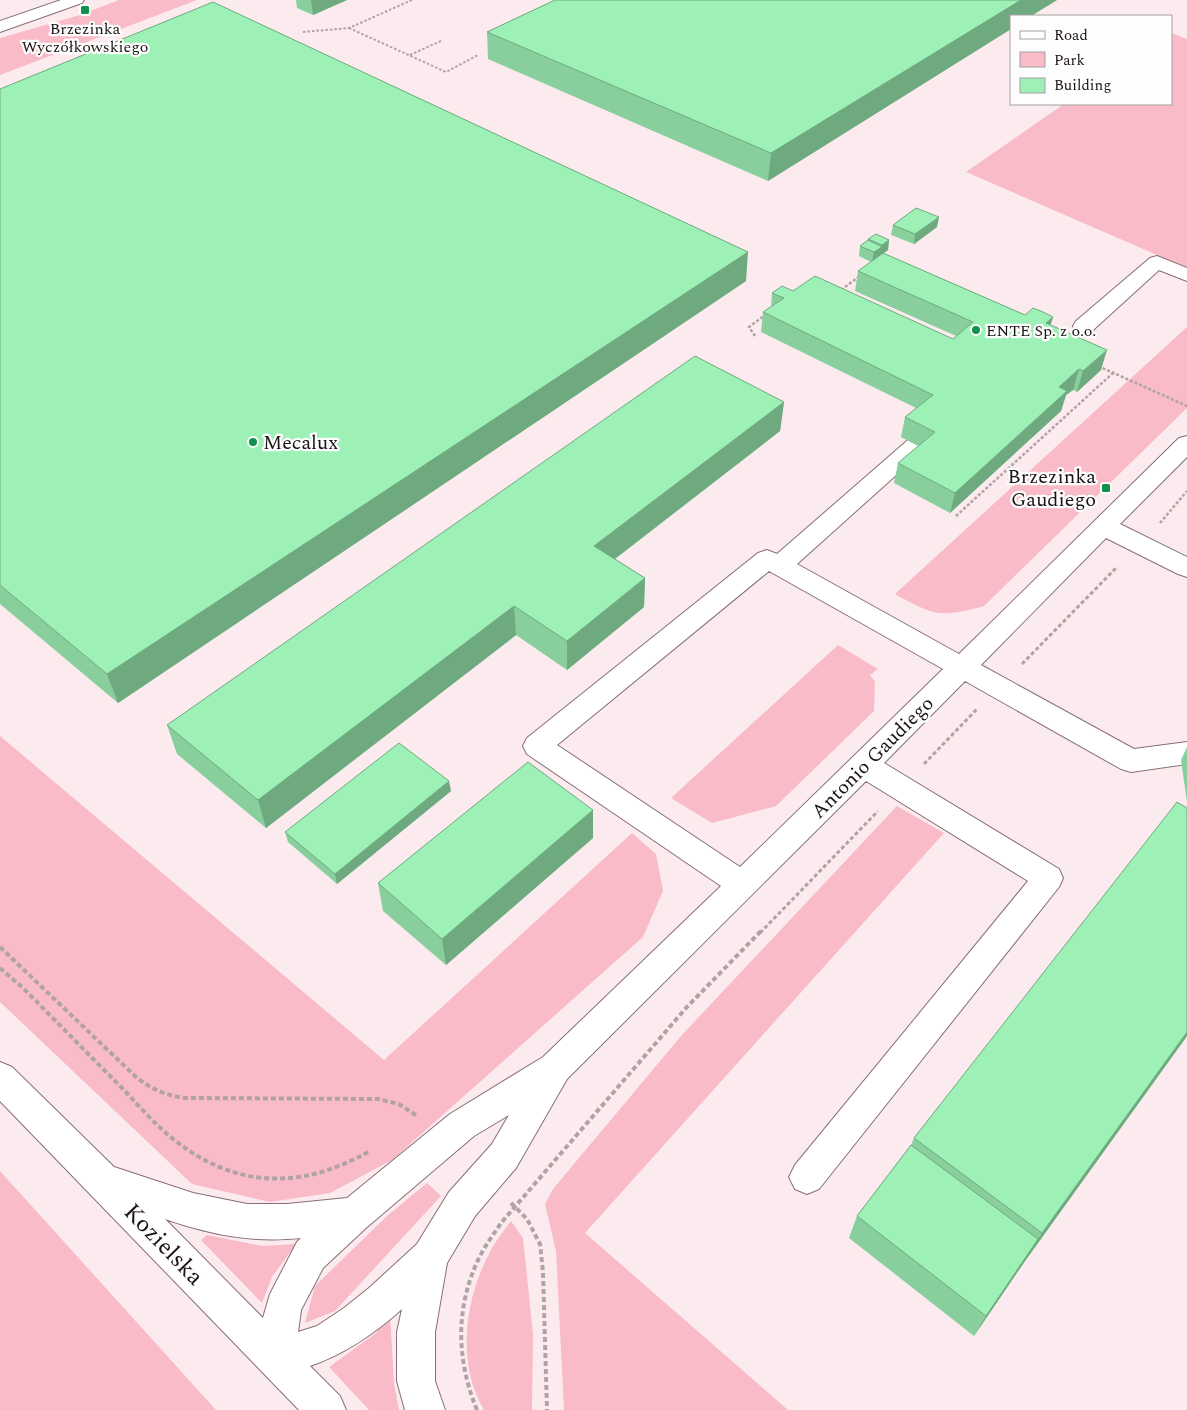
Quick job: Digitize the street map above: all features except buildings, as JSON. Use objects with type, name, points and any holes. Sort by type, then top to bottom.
[{"type":"street","points":[[0,28],[76,0]]},
{"type":"street","points":[[1084,326],[1157,262],[1187,274]]},
{"type":"street","name":"Antonio Gaudiego","points":[[555,1068],[504,1156],[462,1204],[430,1257],[387,1297],[357,1321],[329,1339],[275,1358],[283,1307],[310,1255],[354,1215],[462,1124],[555,1068],[864,765],[1187,443]]},
{"type":"street","points":[[779,566],[916,445]]},
{"type":"street","points":[[1103,526],[1187,568]]},
{"type":"street","points":[[742,884],[537,746],[767,559],[1131,761],[1187,753]]},
{"type":"street","points":[[807,1177],[1048,878],[864,765]]},
{"type":"street","name":"Kozielska","points":[[0,1078],[326,1410]]},
{"type":"street","points":[[103,1181],[218,1217],[247,1222],[273,1223],[354,1215]]},
{"type":"street","name":"Antonio Gaudiego","points":[[425,1410],[416,1381],[416,1332],[430,1257]]},
{"type":"path","points":[[303,32],[349,28],[412,0]]},
{"type":"path","points":[[349,28],[446,72],[478,55]]},
{"type":"path","points":[[410,55],[443,40]]},
{"type":"path","points":[[840,291],[861,276]]},
{"type":"path","points":[[755,336],[749,326],[771,311]]},
{"type":"path","points":[[764,316],[770,317]]},
{"type":"path","points":[[1097,366],[1187,406]]},
{"type":"path","points":[[956,516],[1113,373]]},
{"type":"path","points":[[1160,523],[1187,492]]},
{"type":"path","points":[[1017,668],[1120,564]]},
{"type":"path","points":[[921,767],[966,720]]},
{"type":"path","points":[[476,1410],[467,1384],[462,1357],[460,1320],[468,1285],[481,1254],[501,1223],[516,1208],[686,1008],[880,809]]},
{"type":"path","points":[[0,947],[136,1077],[149,1087],[166,1095],[204,1098],[378,1099],[394,1102],[410,1109],[422,1120]]},
{"type":"path","points":[[0,968],[24,989],[176,1142],[209,1164],[229,1172],[250,1177],[274,1179],[300,1178],[324,1172],[372,1150]]},
{"type":"path","points":[[504,1197],[527,1219],[540,1244],[543,1272],[547,1410]]},
{"type":"green space","points":[[119,0],[197,0],[0,75],[0,38],[80,15]]},
{"type":"green space","points":[[1172,33],[1187,39],[1187,268],[966,172],[1063,105],[1172,105]]},
{"type":"green space","points":[[1187,327],[1187,408],[984,606],[957,612],[938,613],[919,607],[895,594]]},
{"type":"green space","points":[[838,645],[878,669],[870,675],[875,682],[874,711],[776,806],[712,823],[671,798]]},
{"type":"green space","points":[[0,736],[384,1060],[632,833],[656,854],[663,891],[643,937],[392,1160],[330,1193],[270,1202],[192,1184],[0,1002]]},
{"type":"green space","points":[[897,806],[944,833],[585,1233],[788,1410],[564,1410],[556,1251],[545,1204],[553,1189],[681,1036]]},
{"type":"green space","points":[[0,1171],[216,1410],[0,1410]]},
{"type":"green space","points":[[427,1183],[441,1196],[335,1311],[305,1323],[315,1286],[387,1216]]},
{"type":"green space","points":[[511,1221],[523,1238],[533,1334],[532,1410],[484,1410],[475,1392],[467,1354],[469,1313],[473,1293],[488,1256]]},
{"type":"green space","points":[[207,1235],[263,1246],[296,1244],[272,1277],[262,1303],[201,1240]]},
{"type":"green space","points":[[390,1313],[394,1384],[399,1410],[369,1410],[329,1367],[376,1333]]},
{"type":"place","name":"Brzezinka Wyczółkowskiego","points":[[85,10]]},
{"type":"place","name":"ENTE Sp. z o.o.","points":[[976,330]]},
{"type":"place","name":"Mecalux","points":[[253,442]]},
{"type":"place","name":"Brzezinka Gaudiego","points":[[1106,488]]}]
